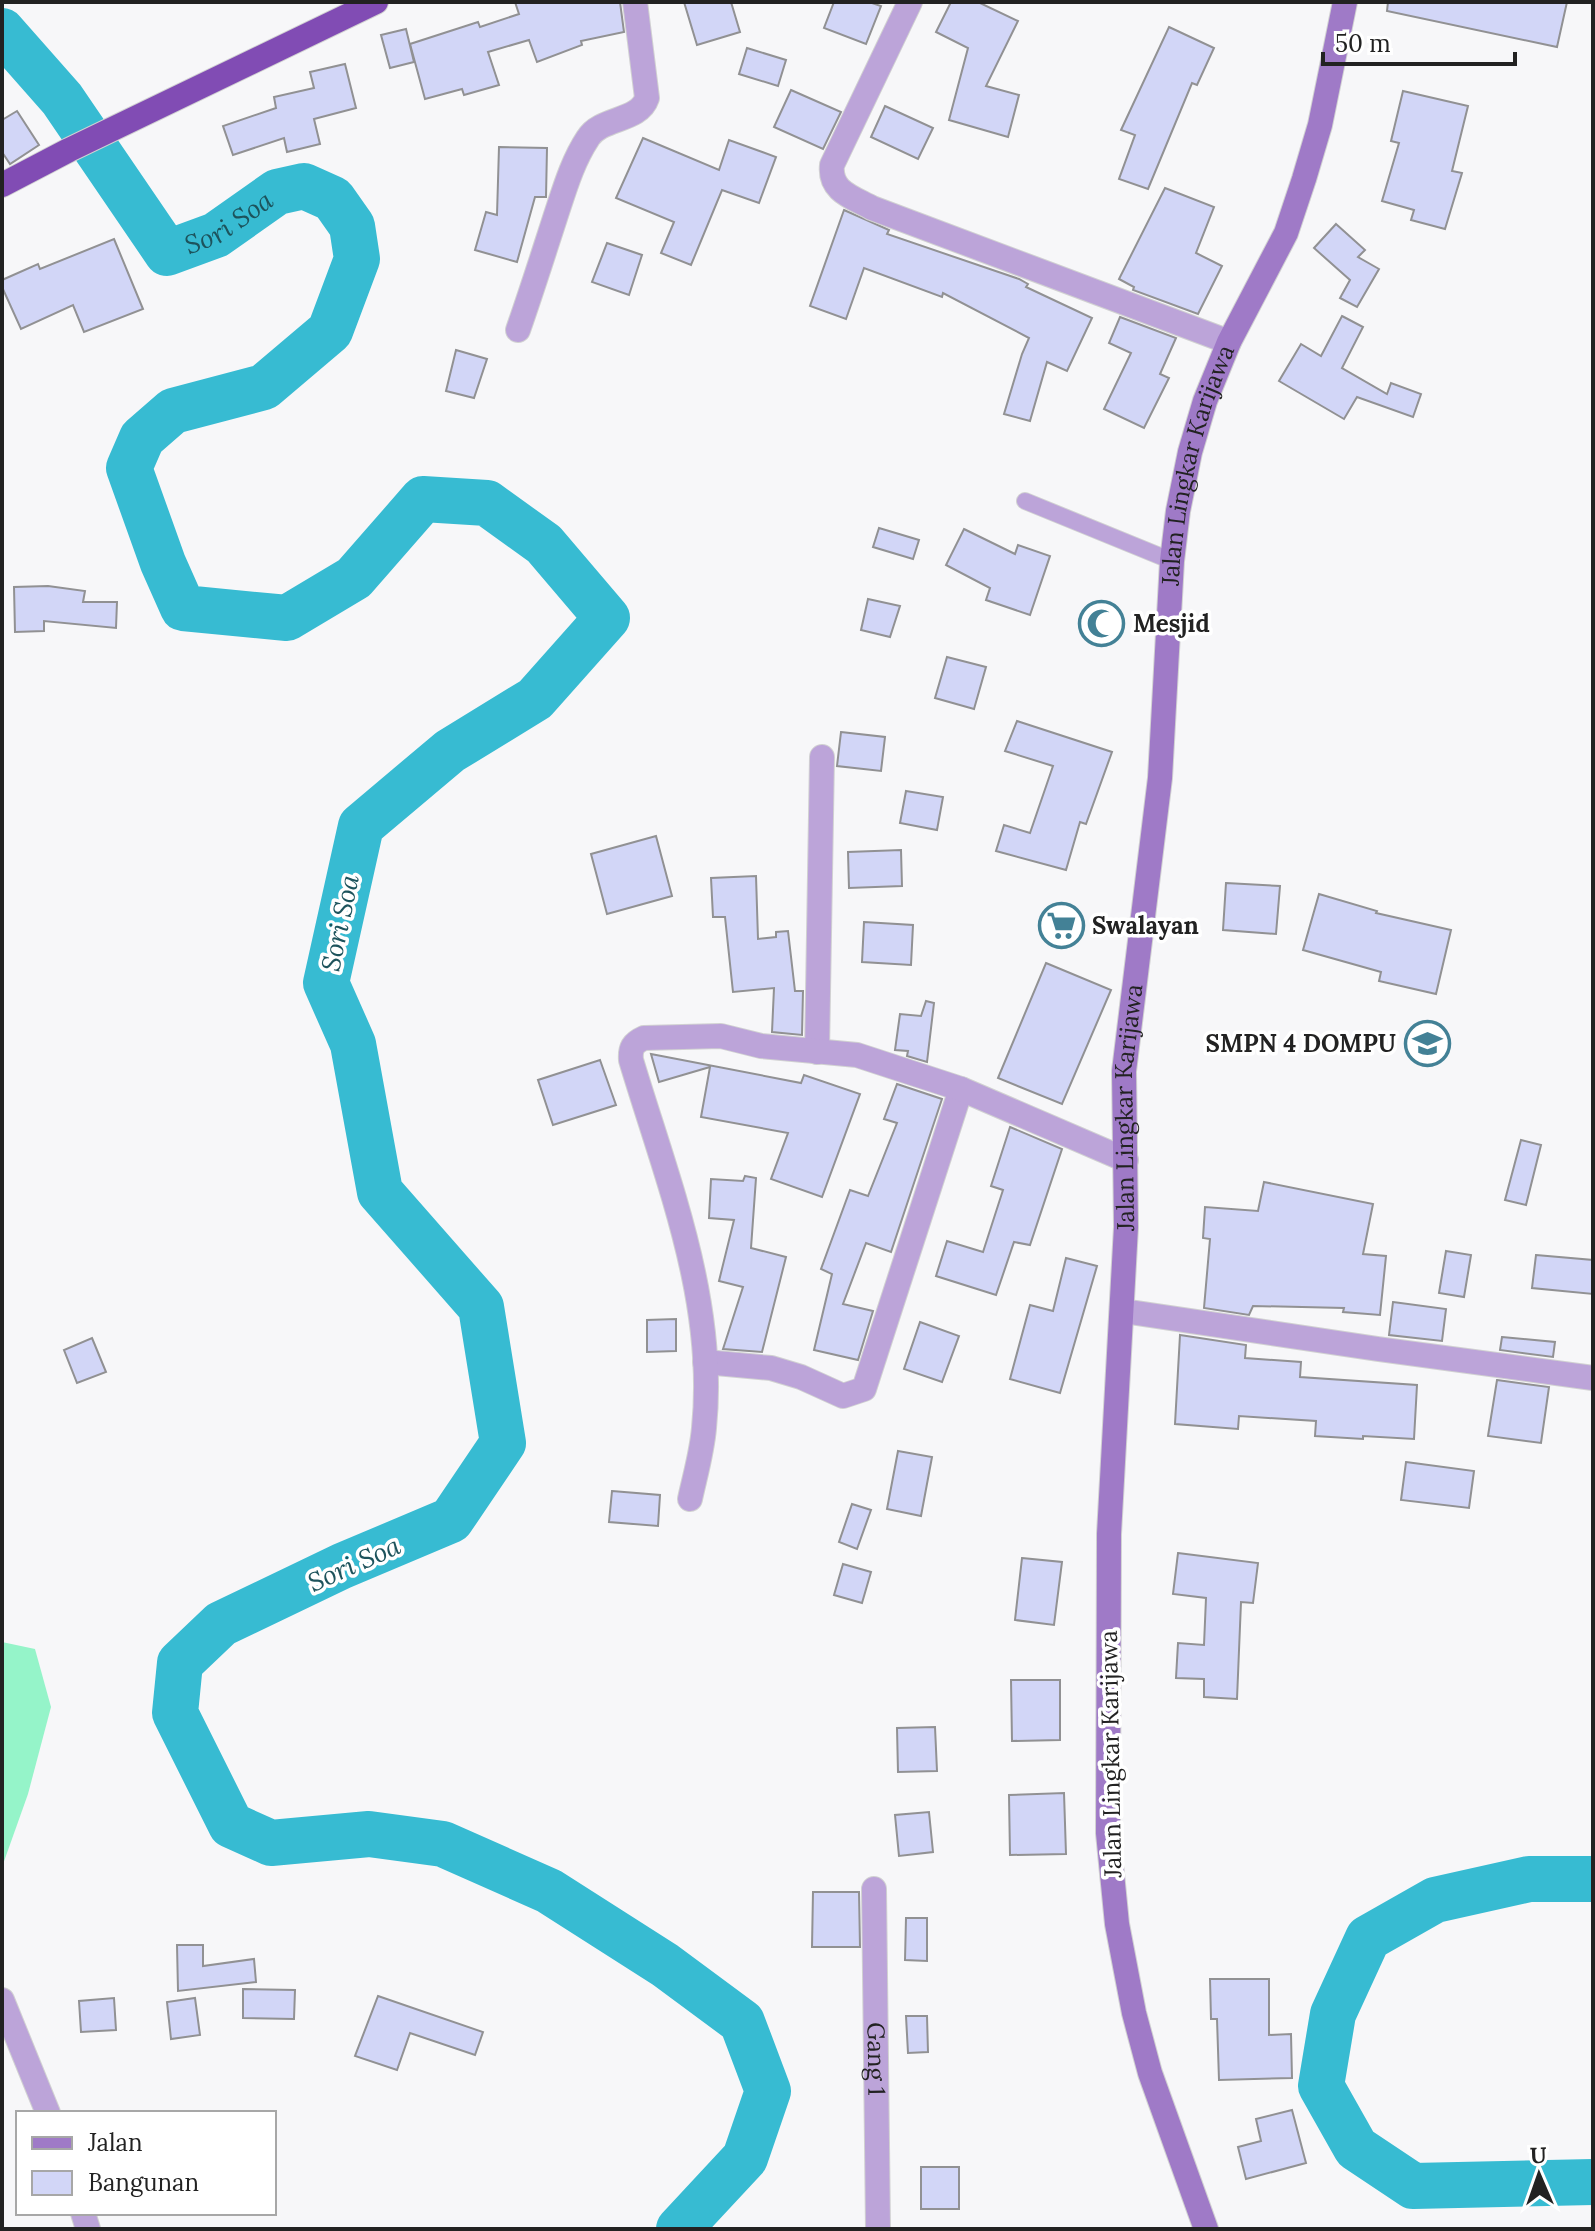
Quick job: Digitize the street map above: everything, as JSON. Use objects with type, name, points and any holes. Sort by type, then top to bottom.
[{"type":"highway","points":[[2,185],[376,2]]},
{"type":"main road","name":"Jalan Lingkar Karijawa","points":[[1206,2229],[1150,2073],[1134,2013],[1117,1924],[1108,1833],[1109,1534],[1123,1311],[1124,1071],[1160,778],[1172,561],[1190,452],[1205,401],[1229,342],[1286,233],[1320,125],[1345,2]]},
{"type":"street","points":[[518,330],[567,182],[586,140],[600,126],[637,111],[645,104],[645,68],[635,2]]},
{"type":"street","points":[[910,2],[832,165],[832,177],[840,191],[872,208],[1229,342]]},
{"type":"street","points":[[817,1052],[822,757]]},
{"type":"street","points":[[690,1499],[704,1428],[705,1362],[701,1304],[691,1258],[631,1060],[635,1042],[644,1038],[721,1036],[761,1046],[857,1055],[961,1089],[1126,1160]]},
{"type":"street","points":[[705,1362],[771,1368],[801,1377],[843,1396],[864,1389],[961,1089]]},
{"type":"street","points":[[1123,1311],[1593,1378]]},
{"type":"street","name":"Gang 1","points":[[874,1889],[878,2229]]},
{"type":"street","points":[[2,2000],[47,2111]]},
{"type":"lane","points":[[1025,501],[1172,561]]},
{"type":"green space","points":[[2,1642],[35,1649],[51,1707],[28,1794],[2,1867]]},
{"type":"building","points":[[515,2],[620,2],[624,32],[581,41],[582,45],[537,62],[529,40],[488,52],[499,85],[464,95],[462,89],[425,99],[410,44],[478,22],[480,27],[519,14]]},
{"type":"building","points":[[684,2],[731,2],[740,32],[697,45]]},
{"type":"building","points":[[834,2],[869,2],[881,6],[866,44],[824,28]]},
{"type":"building","points":[[951,2],[978,2],[1018,21],[986,86],[1019,95],[1008,137],[949,120],[968,48],[936,32]]},
{"type":"building","points":[[1388,2],[1567,2],[1557,47],[1387,11]]},
{"type":"building","points":[[1169,27],[1214,48],[1197,85],[1192,83],[1148,189],[1119,179],[1135,135],[1121,130]]},
{"type":"building","points":[[406,29],[414,62],[390,68],[381,35]]},
{"type":"building","points":[[747,48],[786,60],[778,86],[739,74]]},
{"type":"building","points":[[345,64],[356,108],[314,119],[320,144],[287,152],[284,138],[233,155],[223,126],[276,108],[274,97],[314,88],[310,72]]},
{"type":"building","points":[[791,90],[841,112],[823,149],[774,127]]},
{"type":"building","points":[[1403,91],[1468,106],[1452,171],[1462,173],[1445,229],[1411,220],[1414,210],[1382,201],[1399,143],[1391,141]]},
{"type":"building","points":[[885,106],[933,128],[918,159],[871,137]]},
{"type":"building","points":[[17,111],[39,145],[10,164],[2,152],[2,120]]},
{"type":"building","points":[[643,138],[719,170],[729,140],[776,157],[759,203],[722,190],[691,265],[661,253],[674,222],[616,198]]},
{"type":"building","points":[[499,147],[547,148],[546,197],[535,197],[517,262],[475,250],[486,212],[497,215]]},
{"type":"building","points":[[1165,188],[1214,207],[1196,253],[1222,266],[1198,314],[1133,290],[1134,287],[1119,279]]},
{"type":"building","points":[[844,210],[889,230],[887,234],[1019,279],[1028,284],[1026,287],[1092,318],[1067,371],[1047,362],[1030,421],[1004,414],[1029,338],[943,293],[942,297],[864,268],[846,319],[810,306]]},
{"type":"building","points":[[1336,224],[1365,250],[1358,257],[1379,269],[1357,307],[1340,298],[1350,280],[1314,248]]},
{"type":"building","points":[[114,239],[143,309],[84,332],[73,305],[21,329],[2,287],[2,280],[38,264],[40,269]]},
{"type":"building","points":[[607,243],[642,255],[629,295],[592,282]]},
{"type":"building","points":[[1342,316],[1363,327],[1342,368],[1387,394],[1391,383],[1421,394],[1413,417],[1357,397],[1344,419],[1279,381],[1301,344],[1321,356]]},
{"type":"building","points":[[1120,317],[1176,338],[1160,374],[1169,378],[1144,428],[1104,409],[1131,353],[1109,343]]},
{"type":"building","points":[[456,350],[487,359],[474,398],[446,391]]},
{"type":"building","points":[[879,528],[919,540],[913,559],[873,547]]},
{"type":"building","points":[[964,529],[1015,554],[1018,545],[1050,556],[1030,615],[986,600],[990,588],[946,565]]},
{"type":"building","points":[[48,586],[85,591],[83,602],[117,602],[116,628],[44,621],[44,631],[15,632],[14,587]]},
{"type":"building","points":[[868,599],[900,606],[890,637],[861,630]]},
{"type":"building","points":[[947,657],[986,667],[974,709],[935,698]]},
{"type":"building","points":[[1017,721],[1112,752],[1086,824],[1080,822],[1066,870],[996,851],[1004,825],[1030,833],[1053,766],[1005,751]]},
{"type":"building","points":[[841,732],[885,737],[881,771],[837,766]]},
{"type":"building","points":[[906,791],[943,797],[937,830],[900,823]]},
{"type":"building","points":[[656,836],[672,896],[607,914],[591,854]]},
{"type":"building","points":[[901,850],[902,886],[849,888],[848,852]]},
{"type":"building","points":[[756,876],[758,939],[776,937],[776,932],[788,931],[795,991],[803,991],[802,1035],[772,1032],[774,988],[733,992],[725,917],[713,917],[711,878]]},
{"type":"building","points":[[1226,883],[1280,886],[1276,934],[1223,930]]},
{"type":"building","points":[[1319,894],[1376,913],[1451,930],[1436,994],[1379,981],[1381,972],[1303,950]]},
{"type":"building","points":[[864,922],[913,925],[911,965],[862,962]]},
{"type":"building","points":[[1046,963],[1111,990],[1062,1104],[998,1078]]},
{"type":"building","points":[[926,1001],[934,1003],[927,1062],[907,1056],[908,1051],[895,1050],[900,1014],[921,1016]]},
{"type":"building","points":[[651,1054],[801,1083],[804,1075],[860,1094],[822,1197],[771,1179],[788,1133],[701,1117],[710,1067],[659,1082]]},
{"type":"building","points":[[600,1060],[616,1105],[553,1125],[538,1080]]},
{"type":"building","points":[[897,1084],[942,1099],[891,1252],[866,1243],[843,1304],[873,1311],[858,1360],[814,1350],[832,1274],[821,1269],[850,1190],[868,1196],[897,1123],[884,1119]]},
{"type":"building","points":[[1010,1127],[1062,1149],[1030,1245],[1014,1242],[996,1295],[936,1276],[947,1241],[983,1252],[1003,1190],[991,1186]]},
{"type":"building","points":[[1521,1140],[1541,1145],[1526,1205],[1505,1200]]},
{"type":"building","points":[[745,1176],[756,1178],[751,1248],[786,1257],[762,1352],[723,1349],[743,1287],[719,1281],[734,1220],[709,1218],[711,1179],[743,1181]]},
{"type":"building","points":[[1264,1182],[1373,1204],[1363,1254],[1386,1256],[1380,1315],[1343,1312],[1344,1308],[1253,1306],[1249,1315],[1204,1308],[1210,1239],[1203,1238],[1205,1207],[1258,1211]]},
{"type":"building","points":[[1446,1251],[1471,1255],[1464,1297],[1439,1293]]},
{"type":"building","points":[[1536,1255],[1593,1260],[1593,1294],[1532,1288]]},
{"type":"building","points":[[1066,1258],[1097,1266],[1060,1393],[1010,1379],[1030,1305],[1053,1311]]},
{"type":"building","points":[[1393,1302],[1446,1309],[1442,1341],[1389,1335]]},
{"type":"building","points":[[676,1319],[676,1351],[647,1352],[647,1320]]},
{"type":"building","points":[[920,1322],[959,1336],[942,1382],[904,1369]]},
{"type":"building","points":[[1180,1335],[1246,1345],[1245,1358],[1301,1362],[1300,1377],[1417,1385],[1414,1439],[1315,1436],[1316,1421],[1239,1416],[1238,1429],[1175,1424]]},
{"type":"building","points":[[1502,1337],[1555,1342],[1553,1357],[1500,1350]]},
{"type":"building","points":[[92,1338],[106,1372],[77,1383],[64,1350]]},
{"type":"building","points":[[1497,1380],[1549,1387],[1541,1443],[1488,1436]]},
{"type":"building","points":[[898,1451],[932,1457],[921,1516],[887,1509]]},
{"type":"building","points":[[1406,1462],[1474,1471],[1469,1508],[1401,1500]]},
{"type":"building","points":[[612,1491],[660,1495],[658,1526],[609,1522]]},
{"type":"building","points":[[852,1504],[871,1510],[857,1549],[839,1542]]},
{"type":"building","points":[[1178,1553],[1258,1563],[1253,1603],[1241,1602],[1237,1699],[1204,1697],[1204,1679],[1176,1678],[1178,1643],[1204,1645],[1206,1598],[1173,1594]]},
{"type":"building","points":[[1022,1558],[1062,1562],[1054,1625],[1015,1620]]},
{"type":"building","points":[[843,1564],[871,1572],[862,1603],[834,1595]]},
{"type":"building","points":[[1011,1680],[1060,1680],[1060,1740],[1012,1741]]},
{"type":"building","points":[[935,1727],[937,1771],[898,1772],[897,1728]]},
{"type":"building","points":[[1064,1793],[1066,1854],[1010,1855],[1009,1795]]},
{"type":"building","points":[[929,1812],[933,1852],[899,1856],[895,1815]]},
{"type":"building","points":[[813,1892],[859,1892],[860,1947],[812,1947]]},
{"type":"building","points":[[906,1918],[927,1918],[927,1961],[905,1960]]},
{"type":"building","points":[[177,1945],[203,1945],[203,1966],[254,1959],[256,1982],[178,1991]]},
{"type":"building","points":[[1210,1979],[1269,1979],[1269,2035],[1291,2034],[1292,2078],[1219,2080],[1217,2019],[1211,2019]]},
{"type":"building","points":[[243,1989],[295,1990],[294,2019],[243,2018]]},
{"type":"building","points":[[378,1996],[483,2032],[475,2055],[410,2033],[397,2070],[355,2056]]},
{"type":"building","points":[[114,1998],[116,2030],[81,2032],[79,2001]]},
{"type":"building","points":[[195,1998],[200,2035],[171,2039],[167,2002]]},
{"type":"building","points":[[906,2016],[927,2016],[928,2052],[908,2053]]},
{"type":"building","points":[[1292,2110],[1306,2163],[1246,2179],[1238,2147],[1261,2141],[1256,2119]]},
{"type":"building","points":[[921,2167],[959,2167],[959,2209],[921,2209]]},
{"type":"waterway","name":"Sori Soa","points":[[2,31],[62,99],[167,253],[216,235],[277,192],[304,186],[333,199],[352,226],[357,259],[330,331],[264,387],[173,411],[142,438],[129,468],[163,563],[183,608],[287,618],[354,578],[423,499],[487,503],[544,544],[607,618],[535,699],[450,751],[361,826],[326,983],[353,1044],[380,1192],[481,1307],[503,1443],[451,1520],[342,1566],[221,1624],[180,1663],[175,1713],[231,1825],[271,1843],[369,1834],[443,1844],[549,1891],[665,1965],[742,2022],[768,2091],[745,2158],[679,2229]]},
{"type":"waterway","points":[[1593,1879],[1529,1879],[1435,1900],[1368,1938],[1333,2014],[1321,2086],[1356,2148],[1413,2186],[1593,2182]]},
{"type":"place","name":"Mesjid","points":[[1102,624]]},
{"type":"place","name":"Swalayan","points":[[1061,926]]},
{"type":"place","name":"SMPN 4 DOMPU","points":[[1427,1044]]}]
